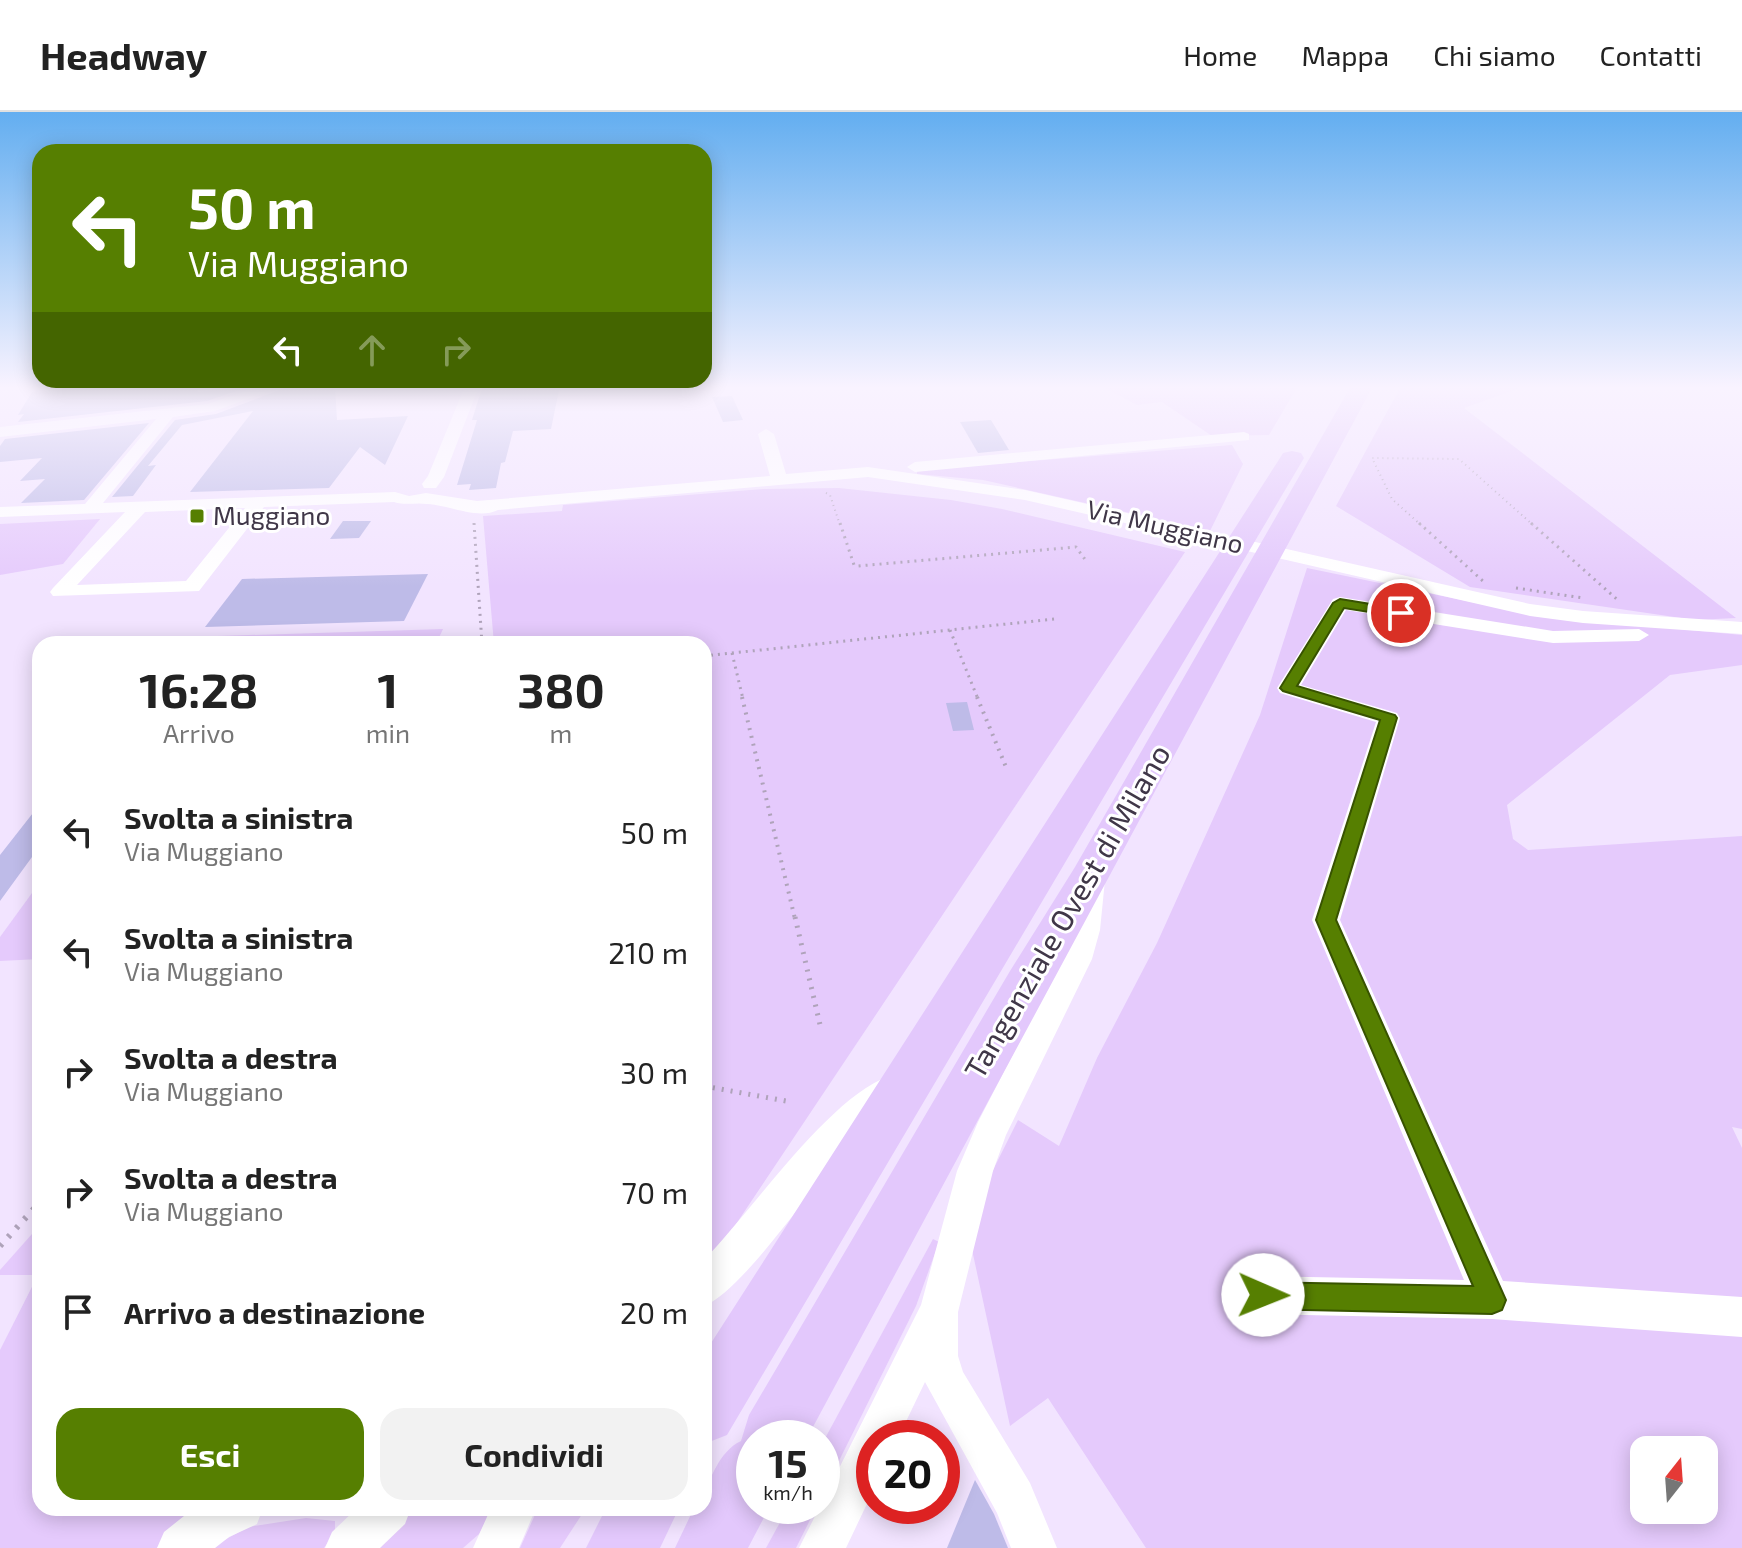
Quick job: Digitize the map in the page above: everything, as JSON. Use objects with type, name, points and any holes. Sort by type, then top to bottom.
[{"type":"highway","name":"Tangenziale Ovest di Milano","points":[[712,1399],[1295,453]]},
{"type":"highway","name":"Tangenziale Ovest di Milano","points":[[782,1420],[1026,984],[1091,876],[1325,453]]},
{"type":"highway","points":[[710,1548],[736,1501]]},
{"type":"highway","points":[[621,1548],[640,1516]]},
{"type":"street","points":[[91,507],[135,453]]},
{"type":"street","points":[[428,491],[445,453]]},
{"type":"street","points":[[771,453],[779,479]]},
{"type":"street","points":[[868,472],[1072,453]]},
{"type":"street","name":"Via Muggiano","points":[[0,512],[395,497],[409,501],[428,491],[473,507],[496,508],[550,500],[868,472],[1012,492],[1530,610],[1742,628]]},
{"type":"street","points":[[142,505],[60,592],[192,587],[259,502]]},
{"type":"street","name":"Via Muggiano","points":[[1492,1300],[1326,920],[1389,718],[1288,688],[1340,603],[1553,637],[1646,635],[1681,624]]},
{"type":"street","points":[[1034,1548],[1014,1499],[945,1381],[938,1356],[939,1312],[961,1216],[990,1133],[1077,959],[1086,930],[1091,876]]},
{"type":"street","points":[[712,1279],[738,1255],[819,1153],[862,1109],[912,1074]]},
{"type":"street","points":[[1263,1295],[1492,1300],[1742,1317]]},
{"type":"street","points":[[885,1420],[939,1312]]},
{"type":"street","points":[[822,1548],[856,1479]]},
{"type":"street","points":[[180,1548],[224,1516]]},
{"type":"street","points":[[348,1548],[381,1516]]},
{"type":"street","points":[[496,1548],[510,1516]]},
{"type":"path","points":[[1486,583],[1392,499],[1372,458],[1459,459],[1622,603],[1606,601]]},
{"type":"path","points":[[779,479],[795,489],[830,495],[854,565],[1076,547],[1087,562]]},
{"type":"path","points":[[473,507],[481,636]]},
{"type":"path","points":[[1516,588],[1591,599]]},
{"type":"path","points":[[712,655],[1054,619]]},
{"type":"path","points":[[950,630],[1006,767]]},
{"type":"path","points":[[732,653],[821,1029]]},
{"type":"path","points":[[712,1087],[786,1101]]},
{"type":"path","points":[[0,1246],[32,1211]]},
{"type":"shaded area","points":[[1131,453],[1237,453],[1243,464],[1210,531],[983,480],[917,474],[917,470]]},
{"type":"shaded area","points":[[1365,453],[1522,453],[1736,618],[1695,620],[1470,587],[1336,506]]},
{"type":"shaded area","points":[[839,488],[951,500],[1185,552],[712,1260],[712,636],[493,636],[483,516],[562,511],[563,505],[763,489]]},
{"type":"shaded area","points":[[100,519],[63,564],[0,575],[0,524]]},
{"type":"shaded area","points":[[1307,568],[1539,616],[1742,635],[1742,665],[1670,675],[1507,805],[1513,839],[1528,850],[1742,836],[1742,1129],[1732,1127],[1742,1148],[1742,1548],[1146,1548],[1048,1398],[1010,1426],[971,1245],[986,1184],[1018,1120],[1059,1146],[1097,1058],[1157,943],[1260,715]]},
{"type":"shaded area","points":[[443,629],[440,636],[218,636]]},
{"type":"shaded area","points":[[32,893],[32,959],[0,961],[0,937]]},
{"type":"shaded area","points":[[32,1234],[32,1275],[0,1275],[0,1270]]},
{"type":"shaded area","points":[[933,1239],[939,1242],[916,1306],[859,1420],[856,1420],[856,1427],[840,1459],[840,1420],[835,1420]]},
{"type":"shaded area","points":[[32,1287],[32,1516],[187,1516],[157,1548],[0,1548],[0,1350]]},
{"type":"shaded area","points":[[489,1516],[479,1534],[463,1548],[373,1548],[406,1517]]},
{"type":"shaded area","points":[[534,1516],[581,1516],[560,1548],[520,1548]]},
{"type":"shaded area","points":[[306,1518],[335,1521],[335,1532],[324,1548],[210,1548],[248,1527]]},
{"type":"shaded area","points":[[779,1524],[808,1524],[796,1548],[766,1548]]},
{"type":"building","points":[[0,453],[124,453],[84,500],[21,503],[45,479],[20,481],[42,458],[0,462]]},
{"type":"building","points":[[148,453],[159,453],[148,466],[156,465],[133,496],[112,497]]},
{"type":"building","points":[[220,453],[355,453],[329,488],[190,492]]},
{"type":"building","points":[[368,453],[391,453],[385,465]]},
{"type":"building","points":[[467,453],[507,453],[505,462],[501,463],[496,488],[469,490],[471,484],[457,485]]},
{"type":"building","points":[[343,521],[371,521],[359,538],[330,539]]},
{"type":"building","points":[[428,574],[404,621],[205,627],[242,579]]},
{"type":"building","points":[[967,702],[974,730],[953,731],[946,703]]},
{"type":"building","points":[[32,814],[32,857],[0,901],[0,855]]},
{"type":"building","points":[[975,1480],[1008,1548],[947,1548],[957,1524],[960,1524],[960,1516]]},
{"type":"place","name":"Muggiano","points":[[197,516]]},
{"type":"route","points":[[1263,1295],[1492,1300],[1326,920],[1389,718],[1288,688],[1340,603],[1401,613]]}]
